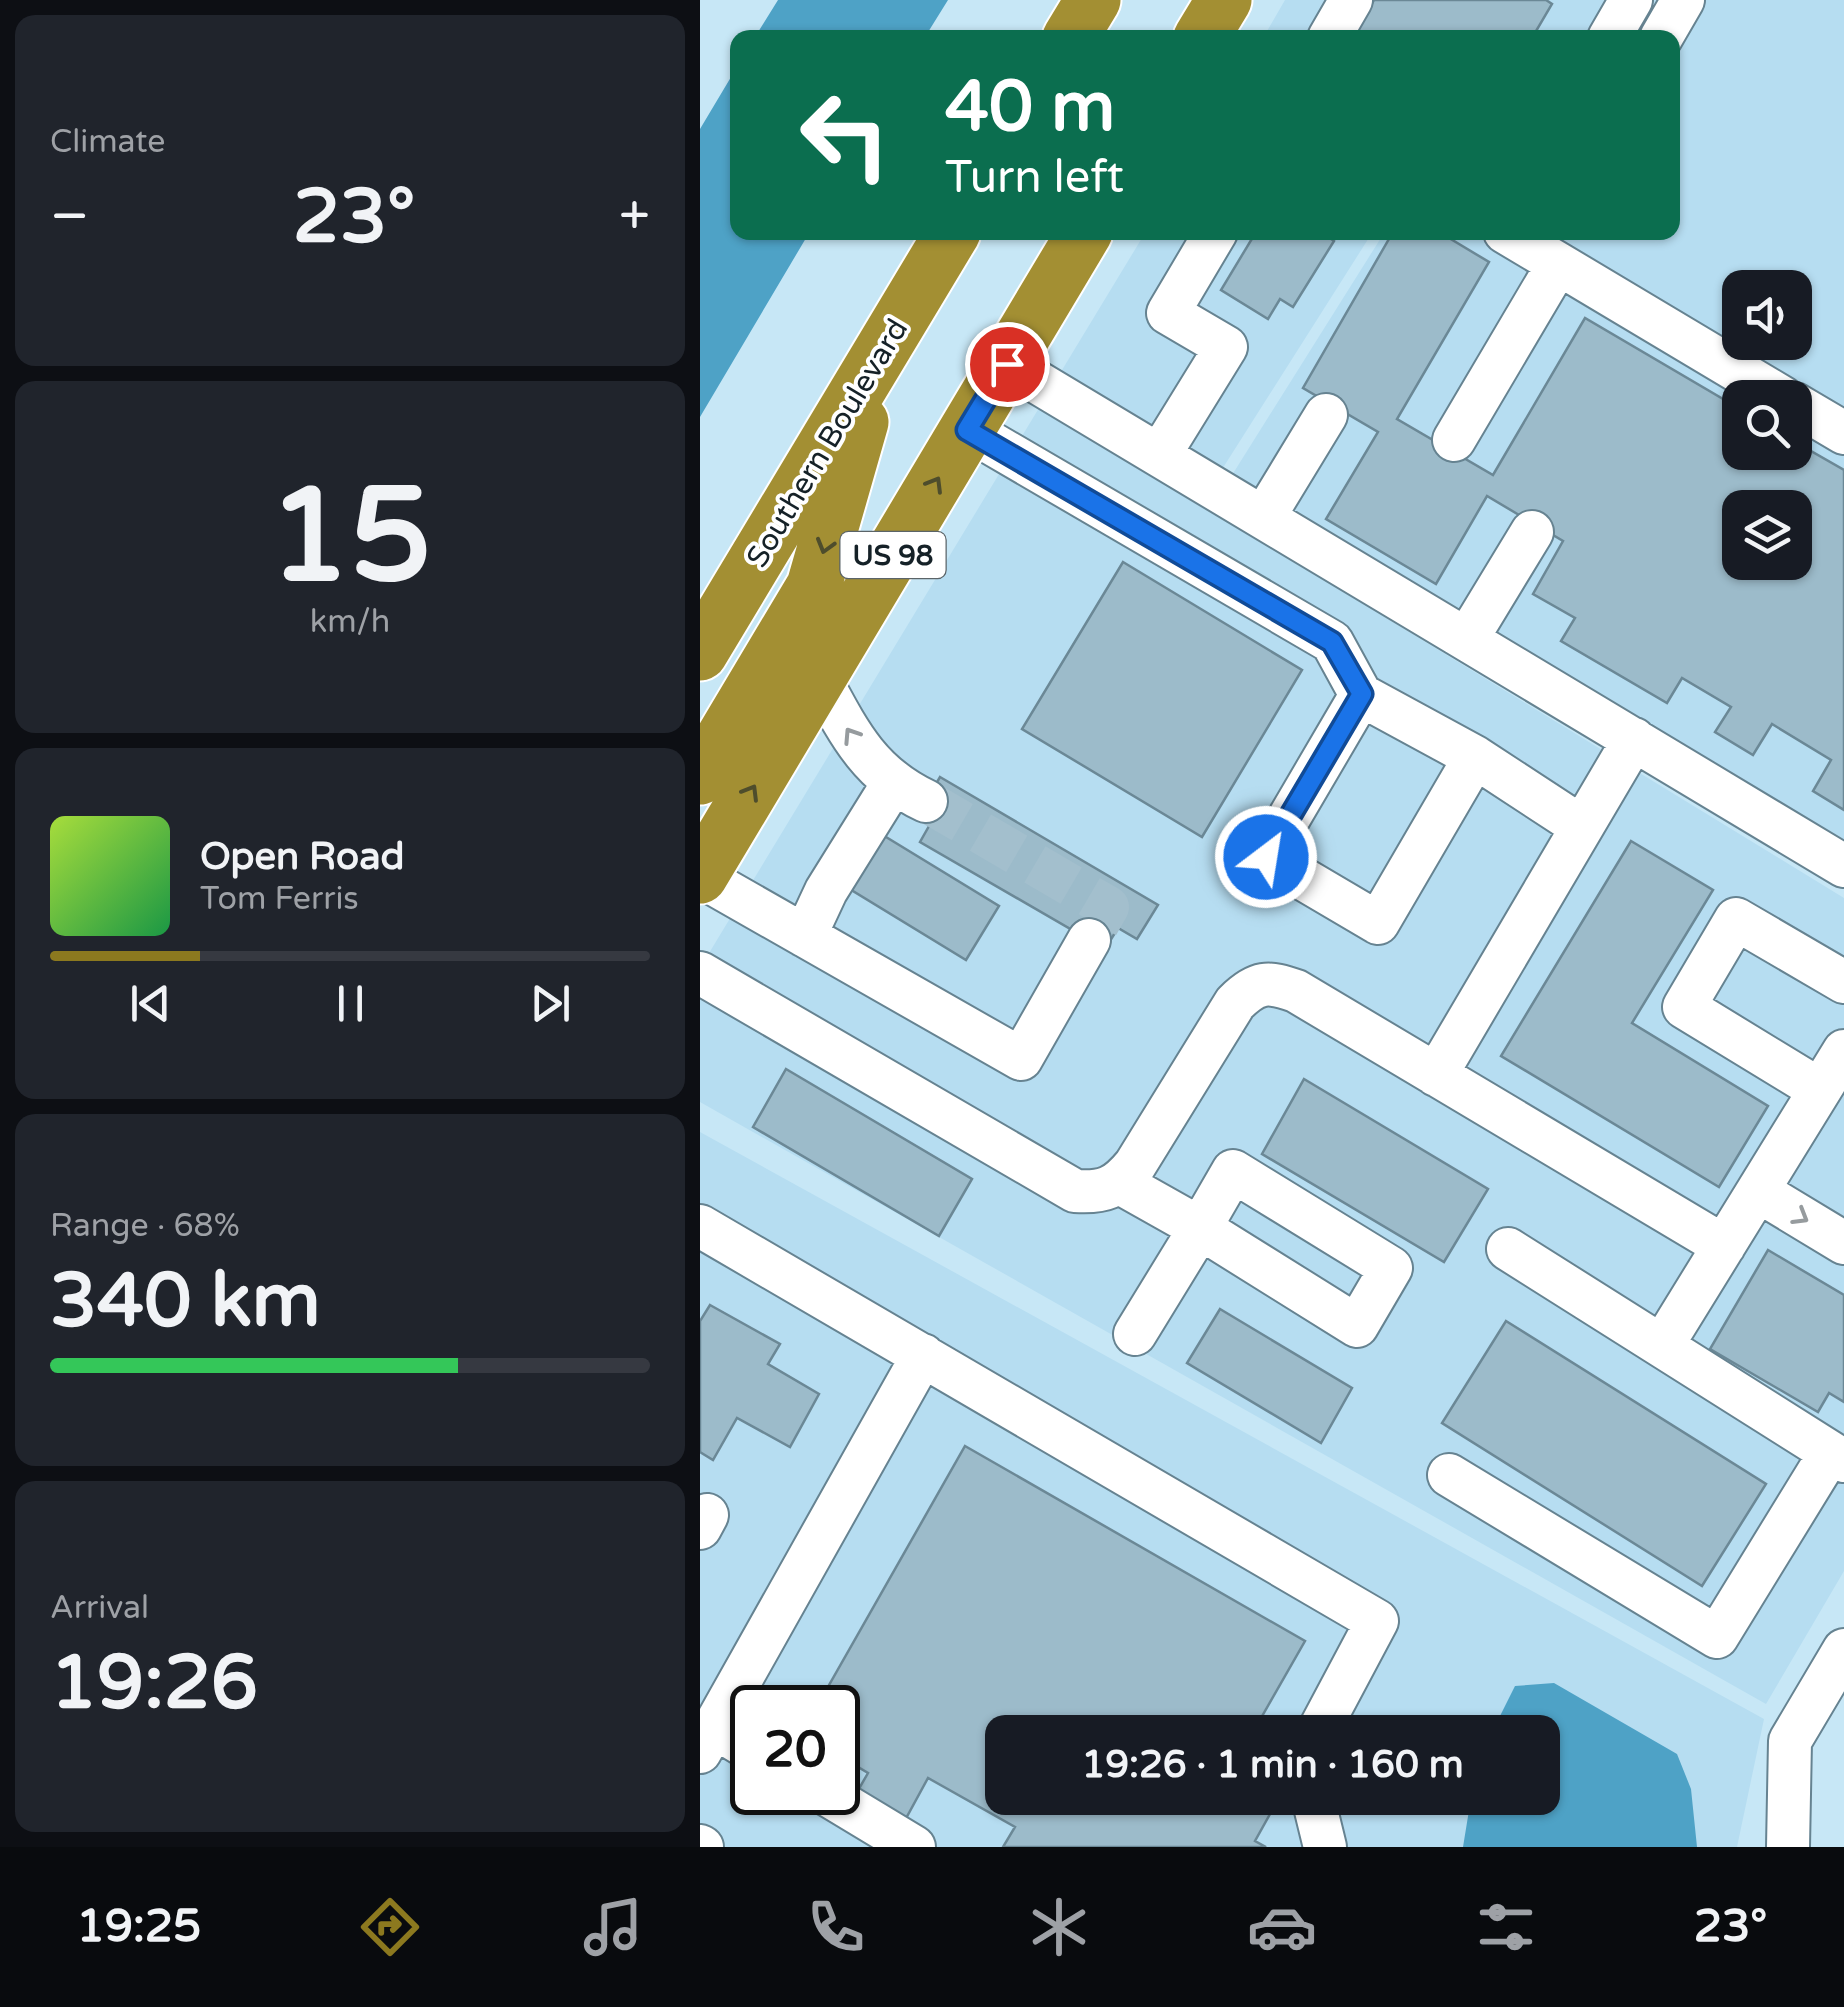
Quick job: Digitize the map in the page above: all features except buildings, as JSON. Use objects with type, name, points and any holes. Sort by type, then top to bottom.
[{"type":"highway","points":[[1075,30],[1093,0]]},
{"type":"highway","points":[[1206,30],[1224,0]]},
{"type":"highway","name":"Southern Boulevard","points":[[700,653],[948,240]]},
{"type":"highway","name":"US 98","points":[[700,876],[1080,240]]},
{"type":"highway","points":[[700,777],[814,586],[881,352]]},
{"type":"street","points":[[1334,30],[1351,0]]},
{"type":"street","points":[[1614,30],[1631,0]]},
{"type":"street","points":[[1666,30],[1683,0]]},
{"type":"street","points":[[1160,454],[1226,347],[1168,314],[1211,240]]},
{"type":"street","points":[[1454,440],[1537,245],[1755,380]]},
{"type":"street","points":[[1007,364],[1844,866]]},
{"type":"street","points":[[1812,414],[1844,434]]},
{"type":"street","points":[[1264,518],[1326,415]]},
{"type":"street","points":[[967,430],[1332,642],[1362,694],[1475,758],[1582,827]]},
{"type":"street","points":[[1467,639],[1532,532]]},
{"type":"street","points":[[806,936],[826,892],[909,793],[852,739],[820,678]]},
{"type":"street","points":[[1362,694],[1266,857],[1378,923],[1475,758]]},
{"type":"street","points":[[1436,1075],[1634,740]]},
{"type":"street","points":[[700,876],[1021,1060],[1089,940]]},
{"type":"street","points":[[1820,1090],[1684,1006],[1736,919],[1844,982]]},
{"type":"street","points":[[700,973],[1075,1191],[1101,1193],[1120,1184],[1236,1003],[1253,985],[1272,983],[1296,992],[1724,1246]]},
{"type":"street","points":[[1662,1346],[1844,1051]]},
{"type":"street","points":[[1120,1184],[1200,1228],[1135,1334]]},
{"type":"street","points":[[1758,1191],[1844,1243]]},
{"type":"street","points":[[700,1226],[1376,1622],[1327,1715]]},
{"type":"street","points":[[1449,1475],[1718,1638],[1837,1457],[1508,1249]]},
{"type":"street","points":[[707,1740],[923,1355]]},
{"type":"street","points":[[1788,1847],[1790,1741],[1844,1650]]},
{"type":"street","points":[[860,1814],[914,1847]]},
{"type":"street","points":[[1318,1815],[1325,1847]]},
{"type":"shaded area","points":[[1285,0],[1658,0],[1640,30],[1268,30]]},
{"type":"shaded area","points":[[1695,0],[1844,0],[1844,847],[1227,483],[1380,240],[1483,240],[1538,273],[1557,240],[1680,240],[1678,30]]},
{"type":"shaded area","points":[[1141,240],[1368,240],[1200,504],[1844,898],[1844,1571],[1766,1704],[700,1102],[700,968]]},
{"type":"shaded area","points":[[700,1132],[1764,1719],[1737,1847],[700,1847]]},
{"type":"water","points":[[778,0],[948,0],[929,30],[759,30]]},
{"type":"water","points":[[730,79],[730,240],[805,240],[700,417],[700,129]]},
{"type":"water","points":[[1554,1683],[1677,1754],[1691,1789],[1697,1847],[1463,1847],[1468,1815],[1560,1815],[1560,1715],[1500,1715],[1515,1686]]},
{"type":"tunnel","points":[[926,801],[1108,907],[1089,940]]},
{"type":"route","points":[[1007,364],[967,430],[1332,642],[1362,694],[1266,857]]}]
